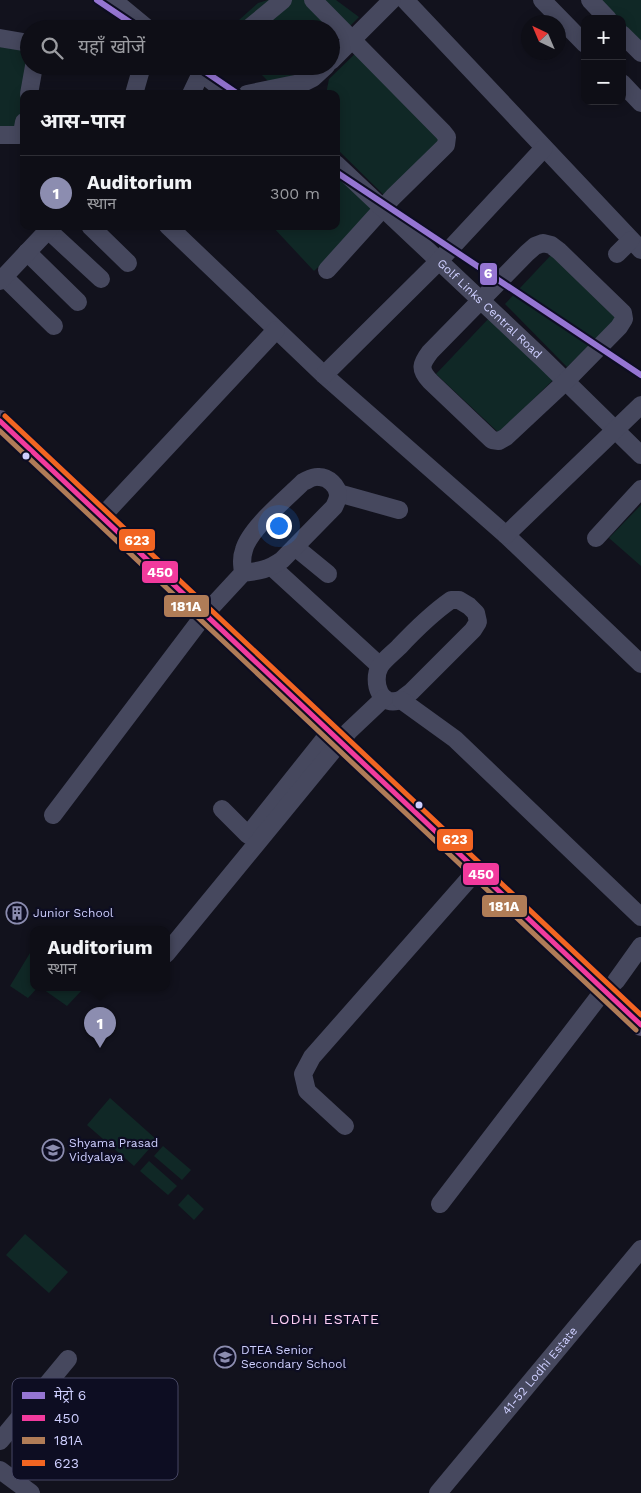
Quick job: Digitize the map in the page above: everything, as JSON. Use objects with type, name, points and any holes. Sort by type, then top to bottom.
[{"type":"main road","points":[[0,407],[109,509],[209,610]]},
{"type":"main road","points":[[0,421],[209,610],[340,735],[610,986],[641,1025]]},
{"type":"main road","points":[[340,735],[476,871],[610,986],[641,1005]]},
{"type":"street","points":[[113,0],[137,20]]},
{"type":"street","points":[[259,20],[283,0]]},
{"type":"street","points":[[313,0],[333,20]]},
{"type":"street","points":[[340,52],[392,0]]},
{"type":"street","points":[[405,0],[636,245],[617,254]]},
{"type":"street","points":[[542,0],[581,40]]},
{"type":"street","points":[[590,0],[604,15]]},
{"type":"street","points":[[327,270],[446,144],[446,137],[443,132],[340,27]]},
{"type":"street","points":[[0,38],[20,41]]},
{"type":"street","points":[[626,38],[641,53]]},
{"type":"street","points":[[30,90],[32,75]]},
{"type":"street","points":[[135,90],[139,75]]},
{"type":"street","points":[[192,90],[198,75]]},
{"type":"street","points":[[208,75],[224,90]]},
{"type":"street","points":[[273,90],[297,85],[311,86],[319,75]]},
{"type":"street","points":[[626,87],[641,103]]},
{"type":"street","points":[[0,135],[20,134]]},
{"type":"street","points":[[324,375],[438,262],[544,148]]},
{"type":"street","name":"Golf Links Central Road","points":[[340,168],[641,454]]},
{"type":"street","points":[[48,230],[2,279],[54,326]]},
{"type":"street","points":[[52,230],[101,279]]},
{"type":"street","points":[[94,230],[128,263]]},
{"type":"street","points":[[172,230],[324,375],[637,652]]},
{"type":"street","points":[[543,243],[559,251],[623,313],[624,320],[619,327],[566,381],[506,438],[499,441],[492,440],[485,435],[423,374],[422,366],[430,352],[535,246],[543,243]]},
{"type":"street","points":[[27,252],[78,302]]},
{"type":"street","points":[[109,509],[276,330]]},
{"type":"street","points":[[506,535],[641,405]]},
{"type":"street","points":[[53,815],[209,610],[243,573],[272,567],[282,560],[334,506],[337,501],[338,492],[336,486],[327,478],[319,477],[303,482],[255,530],[248,540],[242,558],[243,573]]},
{"type":"street","points":[[596,538],[641,489]]},
{"type":"street","points":[[338,492],[398,510]]},
{"type":"street","points":[[295,547],[328,574]]},
{"type":"street","points":[[272,567],[380,666]]},
{"type":"street","points":[[222,809],[248,835],[340,735],[392,699],[411,692],[473,630],[478,622],[476,613],[459,600],[450,600],[429,616],[380,666],[376,678],[379,693],[392,699],[454,739],[641,917]]},
{"type":"street","points":[[170,949],[340,735]]},
{"type":"street","points":[[345,1126],[307,1090],[303,1074],[312,1057],[476,871]]},
{"type":"street","points":[[440,1204],[641,946]]},
{"type":"street","name":"41-52 Lodhi Estate","points":[[438,1493],[641,1249]]},
{"type":"street","points":[[53,1378],[68,1360]]},
{"type":"street","points":[[0,1441],[12,1427]]},
{"type":"street","points":[[0,1470],[12,1479]]},
{"type":"street","points":[[13,1480],[31,1493]]},
{"type":"green space","points":[[268,0],[336,0],[359,17],[340,36],[340,20],[239,20],[258,3]]},
{"type":"green space","points":[[600,0],[641,0],[641,43],[626,27],[626,15],[614,15]]},
{"type":"green space","points":[[0,39],[20,43],[20,75],[27,75],[25,90],[20,90],[19,133],[0,129]]},
{"type":"green space","points":[[359,50],[447,140],[389,200],[340,152],[340,90],[327,90],[329,79],[333,75],[340,75],[340,68]]},
{"type":"green space","points":[[262,75],[294,75],[270,83]]},
{"type":"green space","points":[[340,180],[376,212],[314,271],[276,230],[340,230]]},
{"type":"green space","points":[[552,254],[620,315],[567,367],[505,304]]},
{"type":"green space","points":[[490,317],[555,378],[499,433],[436,374]]},
{"type":"green space","points":[[641,505],[641,566],[609,538]]},
{"type":"green space","points":[[30,953],[30,991],[34,991],[28,998],[10,986]]},
{"type":"green space","points":[[46,991],[81,991],[67,1006]]},
{"type":"green space","points":[[110,1098],[157,1140],[134,1166],[87,1125]]},
{"type":"green space","points":[[163,1146],[191,1170],[182,1180],[154,1156]]},
{"type":"green space","points":[[149,1161],[177,1186],[168,1195],[140,1171]]},
{"type":"green space","points":[[188,1194],[204,1209],[194,1220],[178,1205]]},
{"type":"green space","points":[[25,1234],[68,1272],[49,1293],[6,1255]]},
{"type":"metro line","name":"6","points":[[97,0],[127,20]]},
{"type":"metro line","name":"6","points":[[210,75],[232,90]]},
{"type":"metro line","name":"6","points":[[340,175],[641,375]]},
{"type":"transit line","name":"623","points":[[5,416],[641,1015]]},
{"type":"transit line","name":"450","points":[[0,421],[641,1025]]},
{"type":"transit line","name":"181A","points":[[0,431],[636,1030]]},
{"type":"place","name":"Junior School","points":[[17,913]]},
{"type":"place","name":"Auditorium","points":[[100,1048]]},
{"type":"place","name":"Shyama Prasad Vidyalaya","points":[[53,1150]]},
{"type":"place","name":"DTEA Senior Secondary School","points":[[225,1357]]},
{"type":"district","name":"LODHI ESTATE","points":[[325,1319]]}]
